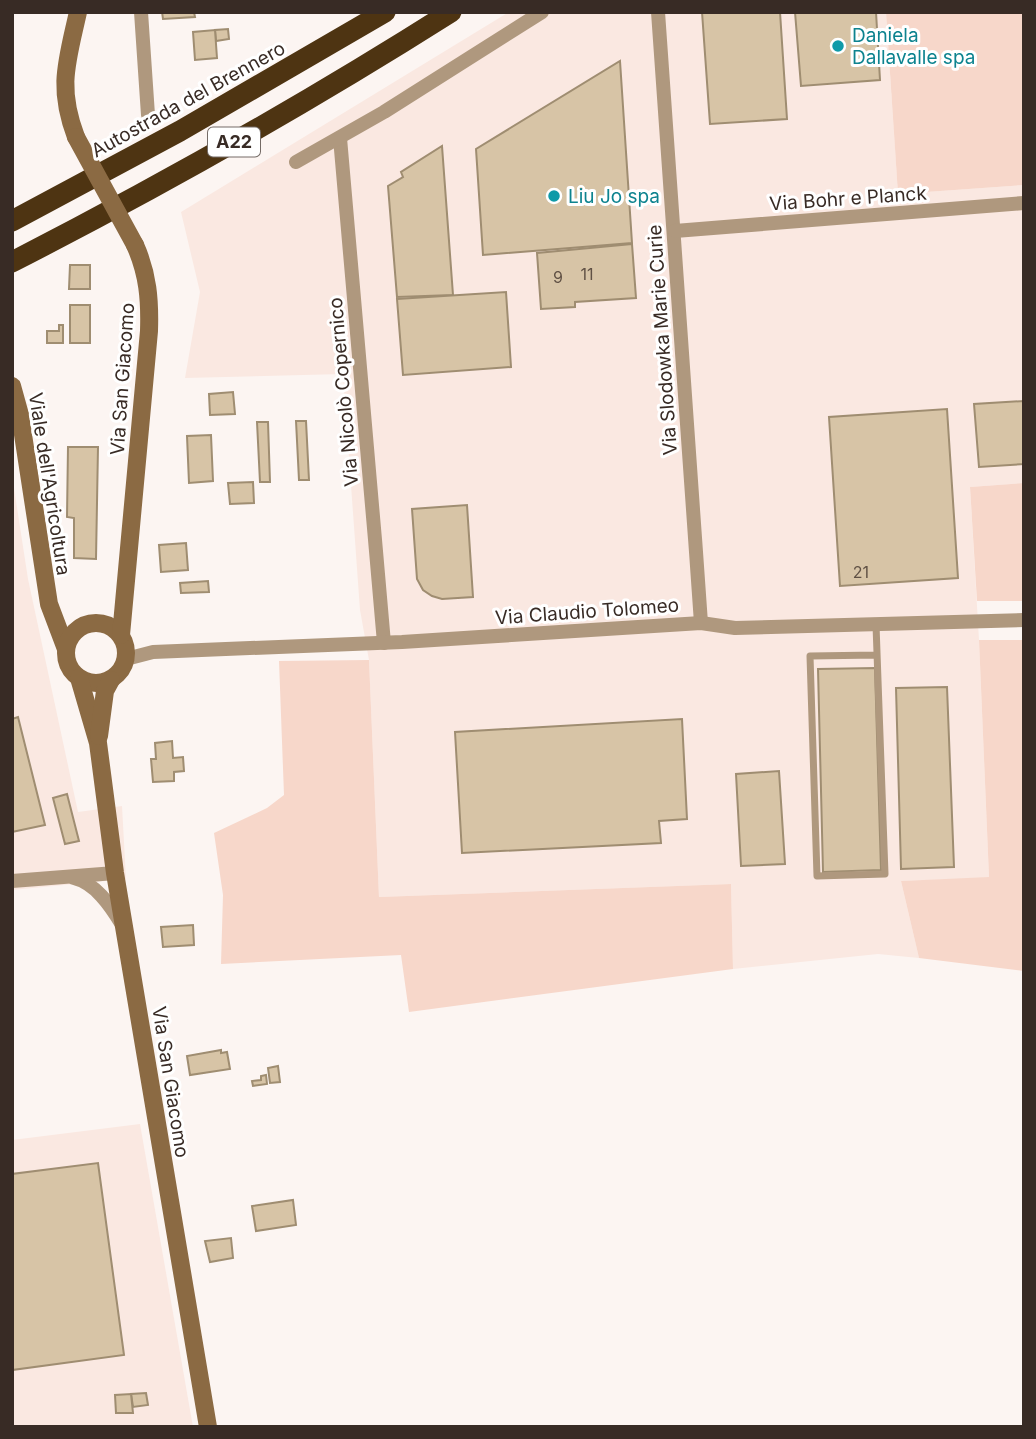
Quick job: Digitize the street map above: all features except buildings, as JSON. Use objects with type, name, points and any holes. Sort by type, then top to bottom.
[{"type":"highway","name":"Autostrada del Brennero","points":[[12,221],[180,131],[385,12]]},
{"type":"highway","name":"A22","points":[[12,262],[129,201],[290,110],[451,12]]},
{"type":"street","name":"Via San Giacomo","points":[[78,12],[65,69],[68,116],[76,136],[135,245],[146,275],[150,301],[122,637]]},
{"type":"street","points":[[141,12],[148,115]]},
{"type":"street","points":[[296,162],[340,138],[542,12]]},
{"type":"street","name":"Via Slodowka Marie Curie","points":[[658,12],[701,623]]},
{"type":"street","name":"Via Nicolò Copernico","points":[[340,138],[384,643]]},
{"type":"street","name":"Via Bohr e Planck","points":[[675,230],[1024,203]]},
{"type":"street","name":"Viale dell'Agricoltura","points":[[12,386],[20,415],[49,604],[66,649]]},
{"type":"street","name":"Viale dell'Agricoltura","points":[[46,588],[55,605],[68,619],[93,623]]},
{"type":"street","points":[[93,623],[112,626],[122,637],[126,659],[121,671],[110,680],[95,683],[79,678],[70,668],[66,649],[72,634],[93,623],[108,618],[124,601]]},
{"type":"street","name":"Via Claudio Tolomeo","points":[[126,659],[153,652],[384,643],[701,623],[735,628],[1024,620]]},
{"type":"street","name":"Via Claudio Tolomeo","points":[[122,637],[131,647],[153,652]]},
{"type":"street","name":"Via San Giacomo","points":[[79,678],[98,743],[115,873],[208,1427]]},
{"type":"street","name":"Via San Giacomo","points":[[98,743],[105,691],[110,680]]},
{"type":"street","points":[[12,881],[115,873]]},
{"type":"street","points":[[69,877],[79,879],[94,889],[111,906],[124,928]]},
{"type":"lane","points":[[876,625],[885,874],[817,876],[810,656],[877,654]]},
{"type":"shaded area","points":[[509,12],[886,12],[898,194],[1024,185],[1024,483],[970,487],[989,878],[901,881],[919,958],[878,954],[733,969],[731,884],[379,897],[369,660],[360,610],[343,374],[185,378],[200,292],[181,212]]},
{"type":"shaded area","points":[[886,12],[1024,12],[1024,185],[898,194]]},
{"type":"shaded area","points":[[12,475],[28,579],[78,812],[122,806],[126,879],[12,890]]},
{"type":"shaded area","points":[[1024,483],[1024,601],[977,601],[970,487]]},
{"type":"shaded area","points":[[979,640],[1024,640],[1024,971],[919,958],[901,881],[989,877]]},
{"type":"shaded area","points":[[369,660],[379,897],[731,884],[733,969],[409,1012],[401,955],[221,964],[223,895],[214,833],[267,808],[284,795],[279,661]]},
{"type":"shaded area","points":[[140,1124],[193,1427],[12,1427],[12,1140]]},
{"type":"place","name":"Daniela Dallavalle spa","points":[[838,46]]},
{"type":"place","name":"Liu Jo spa","points":[[554,196]]}]
